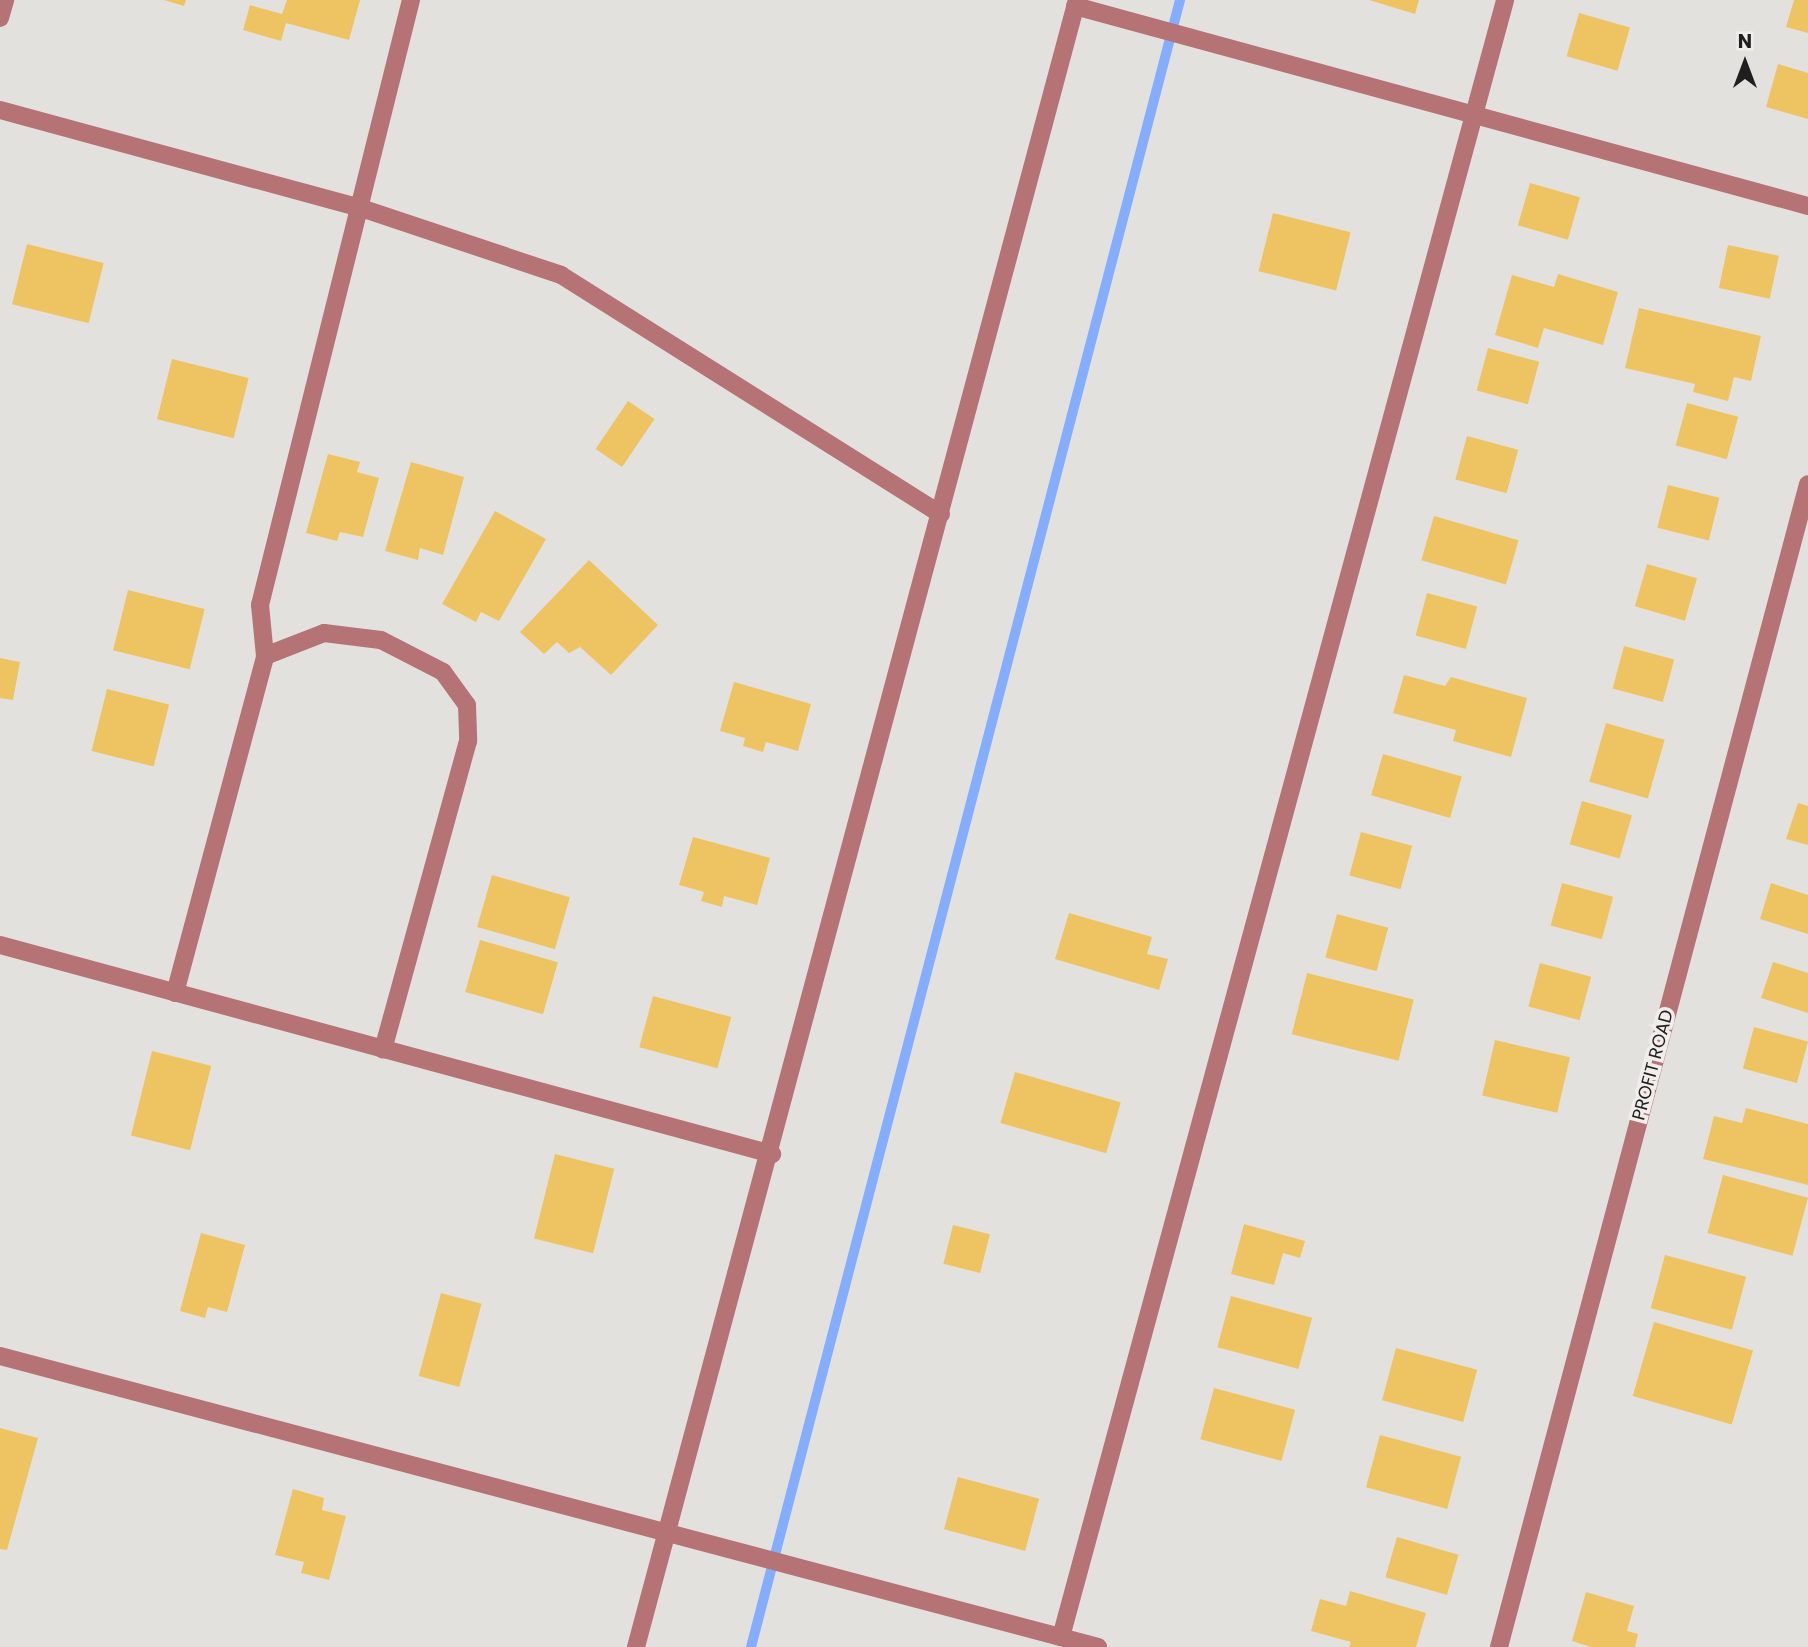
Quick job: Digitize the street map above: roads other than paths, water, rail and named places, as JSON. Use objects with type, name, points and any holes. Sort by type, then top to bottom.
[{"type":"street","points":[[0,18],[5,0]]},
{"type":"street","points":[[175,993],[265,656],[260,605],[411,0]]},
{"type":"street","points":[[1061,1637],[1505,0]]},
{"type":"street","points":[[636,1647],[772,1154],[1076,3],[1808,206]]},
{"type":"street","points":[[0,110],[358,207],[561,275],[940,514]]},
{"type":"street","name":"PROFIT ROAD","points":[[1499,1647],[1808,484]]},
{"type":"street","points":[[265,656],[324,634],[381,640],[443,672],[467,705],[468,741],[383,1049]]},
{"type":"street","points":[[0,945],[772,1154]]},
{"type":"street","points":[[0,1356],[1098,1647]]},
{"type":"waterway","points":[[751,1647],[1180,0]]}]
